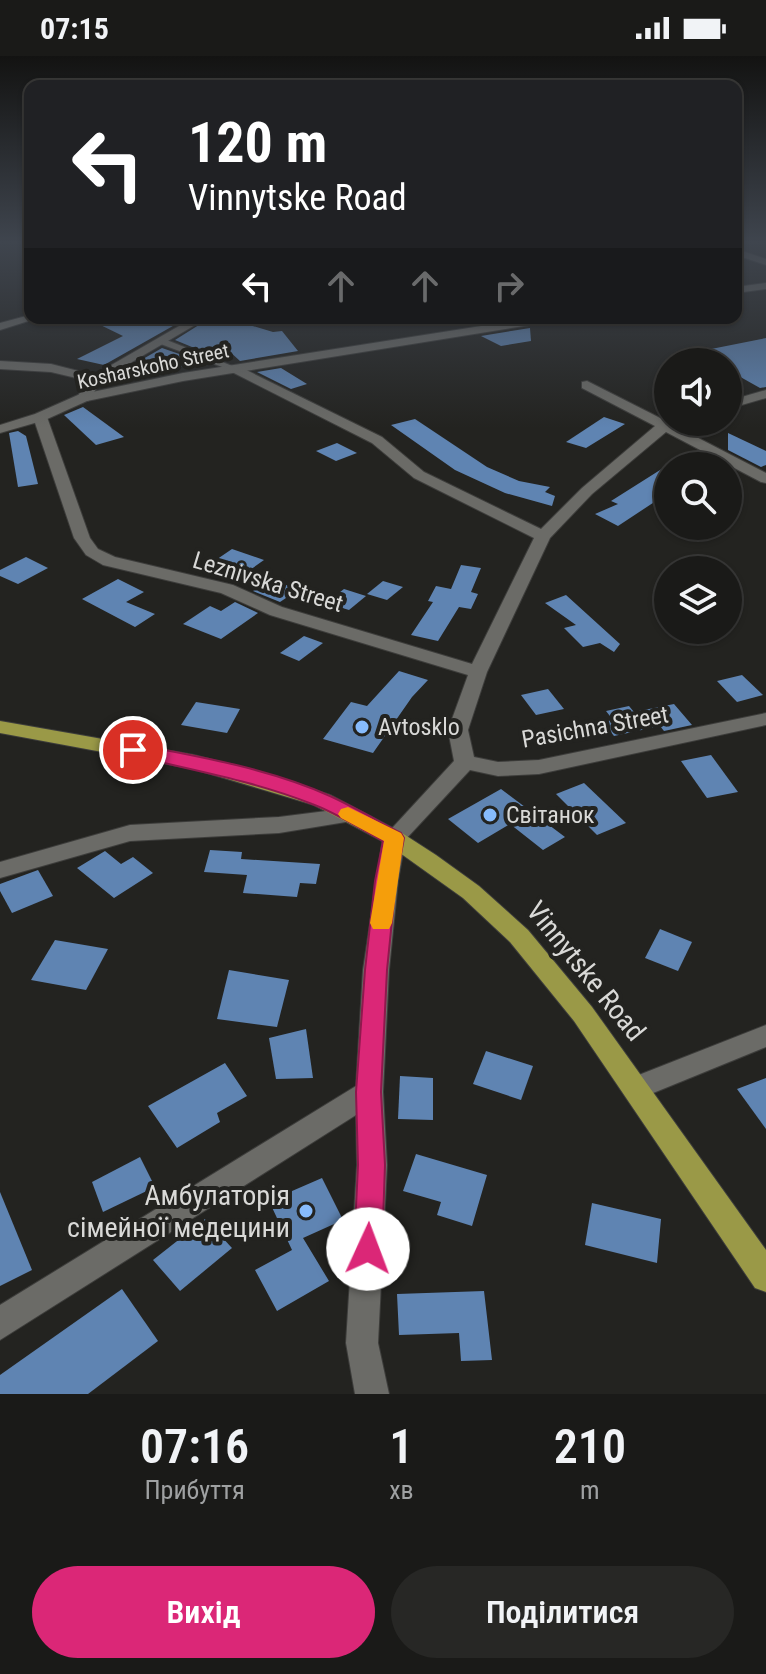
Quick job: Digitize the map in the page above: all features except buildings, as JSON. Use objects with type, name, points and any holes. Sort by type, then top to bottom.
[{"type":"main road","name":"Vinnytske Road","points":[[0,727],[194,762],[292,789],[394,838],[471,892],[519,936],[583,1014],[766,1277]]},
{"type":"street","points":[[0,327],[24,320]]},
{"type":"street","points":[[83,398],[96,379],[191,324]]},
{"type":"street","name":"Kosharskoho Street","points":[[0,429],[40,417],[83,398],[236,369],[510,324]]},
{"type":"street","points":[[0,365],[51,368],[96,379]]},
{"type":"street","points":[[236,369],[377,440],[419,475],[543,536]]},
{"type":"street","points":[[587,385],[654,416]]},
{"type":"street","points":[[742,401],[766,394]]},
{"type":"street","name":"Leznivska Street","points":[[40,417],[82,538],[92,552],[132,569],[227,589],[276,611],[478,672]]},
{"type":"street","points":[[372,1394],[362,1343],[372,1165],[369,1092],[376,970],[394,838],[465,762],[458,730],[478,672],[543,536],[587,491],[656,436]]},
{"type":"street","points":[[692,436],[766,479]]},
{"type":"street","name":"Pasichna Street","points":[[465,762],[498,769],[539,767],[766,719]]},
{"type":"street","points":[[0,870],[130,833],[279,825],[350,815]]},
{"type":"street","points":[[636,1088],[766,1036]]},
{"type":"street","points":[[0,1324],[369,1092]]},
{"type":"lane","points":[[161,341],[236,369]]},
{"type":"slow traffic","points":[[348,814],[394,838],[381,923]]},
{"type":"place","name":"Avtosklo","points":[[362,727]]},
{"type":"place","name":"Світанок","points":[[490,815]]},
{"type":"place","name":"Амбулаторія сімейної медецини","points":[[306,1211]]},
{"type":"route","points":[[133,750],[194,762],[292,789],[322,800],[394,838],[376,970],[369,1092],[372,1165],[368,1249]]}]
